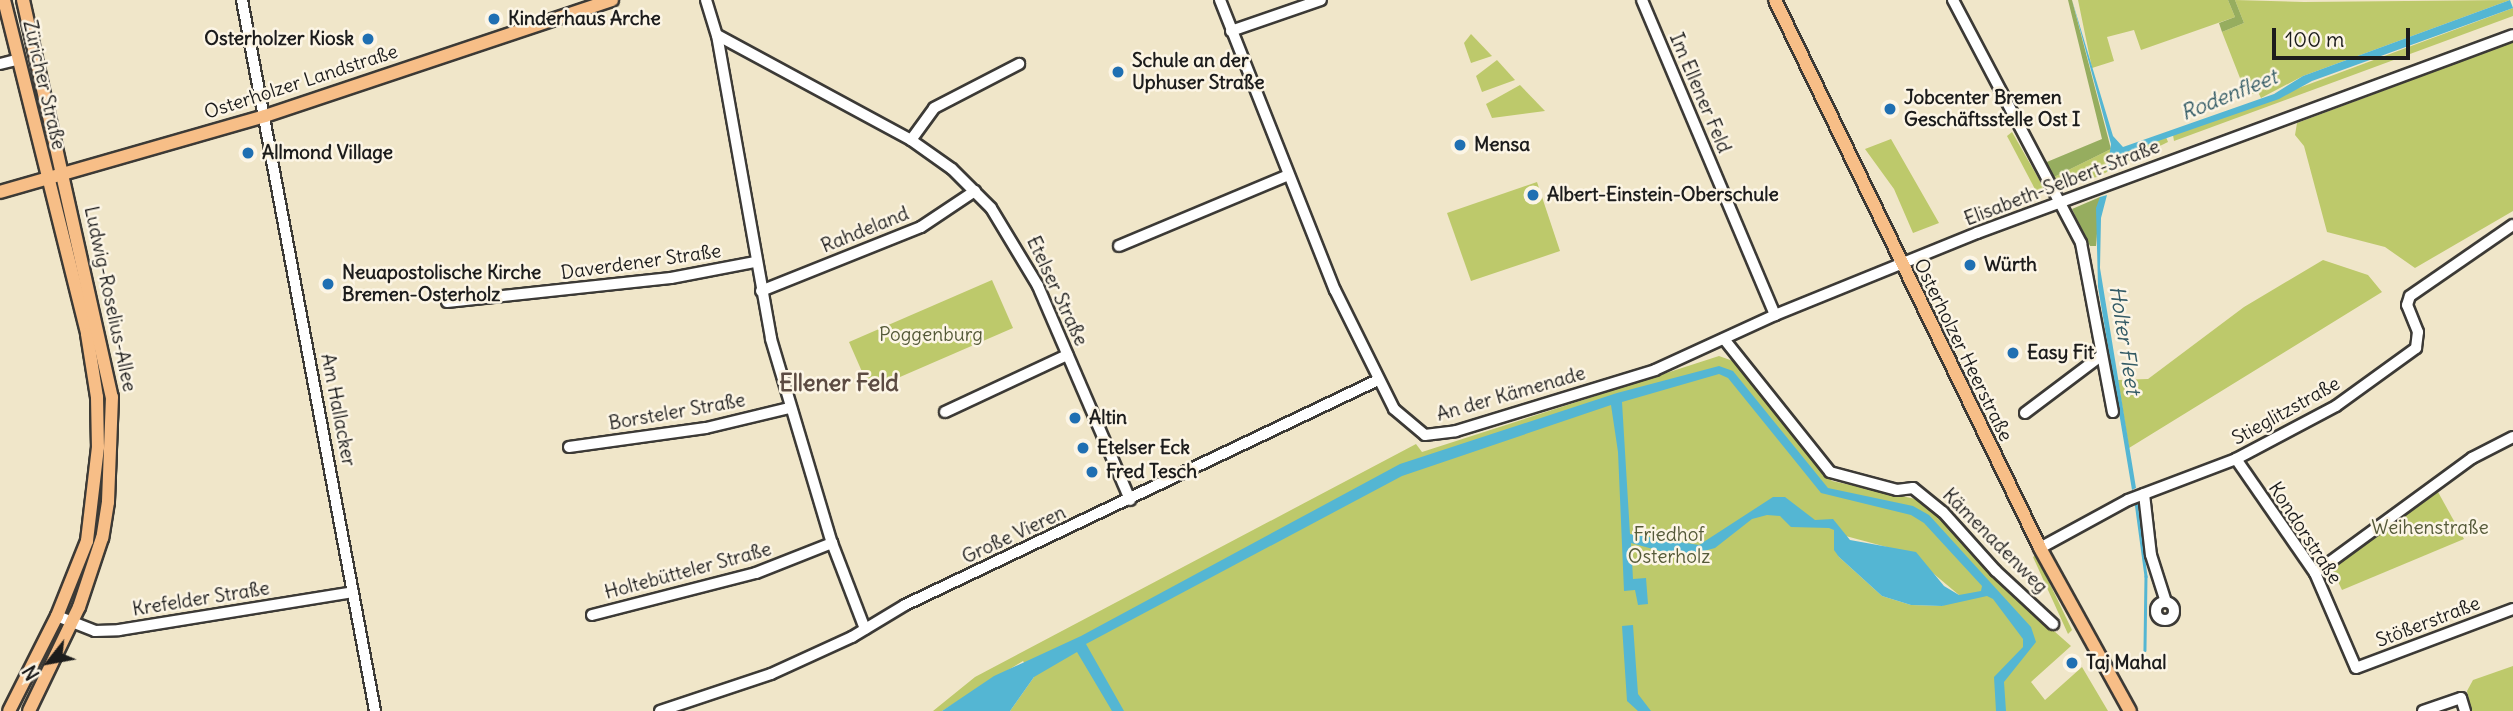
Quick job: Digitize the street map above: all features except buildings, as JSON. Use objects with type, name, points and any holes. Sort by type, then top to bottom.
[{"type":"main road","name":"Züricher Straße","points":[[4,0],[16,60],[47,178]]},
{"type":"main road","name":"Züricher Straße","points":[[23,0],[63,174]]},
{"type":"main road","name":"Osterholzer Landstraße","points":[[0,192],[265,116],[612,0]]},
{"type":"main road","name":"Osterholzer Heerstraße","points":[[1774,0],[1900,265],[2040,548],[2130,711]]},
{"type":"main road","name":"Ludwig-Roselius-Allee","points":[[29,711],[72,623],[92,573],[108,502],[112,397],[63,174]]},
{"type":"main road","name":"Ludwig-Roselius-Allee","points":[[9,711],[57,616],[87,541],[98,447],[92,362],[47,178]]},
{"type":"street","name":"Am Hallacker","points":[[242,0],[375,711]]},
{"type":"street","points":[[706,0],[717,35],[755,262],[789,408],[832,543],[865,629]]},
{"type":"street","name":"An der Kämenade","points":[[1220,0],[1286,176],[1378,380],[1394,409],[1425,435],[1456,431],[1655,370],[1775,315],[1900,265]]},
{"type":"street","points":[[1231,31],[1321,0]]},
{"type":"street","name":"Im Ellener Feld","points":[[1642,0],[1775,315]]},
{"type":"street","points":[[1953,0],[2057,203],[2081,243],[2113,412]]},
{"type":"street","name":"Etelser Straße","points":[[717,35],[911,140],[975,191],[1024,256],[1130,500]]},
{"type":"street","name":"Elisabeth-Selbert-Straße","points":[[1900,265],[2057,203],[2513,35]]},
{"type":"street","points":[[0,64],[16,60]]},
{"type":"street","points":[[911,140],[934,108],[1019,64]]},
{"type":"street","points":[[1119,246],[1286,176]]},
{"type":"street","name":"Rahdeland","points":[[761,291],[921,227],[975,191]]},
{"type":"street","name":"Stieglitzstraße","points":[[2040,548],[2144,494],[2236,459],[2336,407],[2416,348],[2418,331],[2407,305],[2410,296],[2513,225]]},
{"type":"street","name":"Daverdener Straße","points":[[447,302],[671,278],[755,262]]},
{"type":"street","name":"Kämenadenweg","points":[[1724,339],[1829,472],[1897,490],[1913,488],[1943,512],[1996,571],[2053,624]]},
{"type":"street","points":[[945,412],[1067,355]]},
{"type":"street","points":[[2025,413],[2102,355]]},
{"type":"street","name":"Große Vieren","points":[[660,711],[771,674],[1378,380]]},
{"type":"street","name":"Borsteler Straße","points":[[569,447],[706,428],[789,408]]},
{"type":"street","points":[[2315,573],[2472,458],[2513,438]]},
{"type":"street","name":"Kondorstraße","points":[[2236,459],[2315,573],[2356,668]]},
{"type":"street","points":[[2144,494],[2151,555],[2166,601]]},
{"type":"street","name":"Holtebütteler Straße","points":[[592,615],[756,573],[832,543]]},
{"type":"street","name":"Krefelder Straße","points":[[57,616],[95,631],[132,629],[353,592]]},
{"type":"street","name":"Stößerstraße","points":[[2356,668],[2513,608]]},
{"type":"street","points":[[2423,711],[2461,698],[2465,711]]},
{"type":"green space","points":[[2068,0],[2072,0],[2111,149],[2050,179],[2042,164],[2102,139]]},
{"type":"green space","points":[[2078,0],[2228,0],[2235,17],[2141,50],[2134,30],[2107,37],[2114,61],[2092,68]]},
{"type":"green space","points":[[2228,0],[2235,0],[2244,23],[2222,32],[2219,23],[2235,17]]},
{"type":"green space","points":[[2235,0],[2510,0],[2303,76],[2261,98],[2258,92],[2247,96],[2222,32],[2244,23]]},
{"type":"green space","points":[[2513,8],[2513,16],[2174,141],[2173,135]]},
{"type":"green space","points":[[1471,34],[1492,56],[1471,63],[1464,43]]},
{"type":"green space","points":[[2513,42],[2513,211],[2415,268],[2385,247],[2327,232],[2304,146],[2295,135],[2297,123]]},
{"type":"green space","points":[[1497,60],[1515,80],[1482,92],[1476,76]]},
{"type":"green space","points":[[1520,85],[1545,111],[1492,118],[1486,104]]},
{"type":"green space","points":[[2012,132],[2044,188],[2037,193],[2007,136]]},
{"type":"green space","points":[[2166,137],[2168,142],[2111,170],[2118,155]]},
{"type":"green space","points":[[1891,139],[1939,223],[1913,233],[1894,189],[1865,149]]},
{"type":"green space","points":[[2111,149],[2107,172],[2097,177],[2055,187],[2050,179]]},
{"type":"green space","points":[[1537,182],[1560,251],[1471,281],[1447,213]]},
{"type":"green space","points":[[2100,197],[2096,246],[2090,246],[2072,209]]},
{"type":"green space","points":[[2323,260],[2368,275],[2382,292],[2129,448],[2118,380],[2148,379],[2244,307]]},
{"type":"green space","name":"Poggenburg","points":[[992,280],[1013,328],[870,390],[849,342]]},
{"type":"green space","name":"Friedhof Osterholz","points":[[1719,356],[1733,361],[1832,481],[1920,500],[1931,507],[2011,593],[2071,646],[2031,682],[2045,700],[2082,667],[2108,711],[1010,711],[1034,677],[1023,661],[942,711],[933,711],[975,677],[1416,444],[1422,452]],"holes":[[[1842,535],[1909,553],[1959,595],[1942,606],[1911,605],[1882,596],[1839,557],[1834,543]]]},
{"type":"green space","name":"Weihenstraße","points":[[2438,492],[2464,539],[2342,590],[2332,569]]},
{"type":"green space","points":[[2036,555],[2072,630],[2068,634],[2033,557]]},
{"type":"green space","points":[[2513,666],[2513,711],[2471,711],[2467,691],[2473,680]]},
{"type":"water","points":[[2072,0],[2113,136],[2123,147],[2274,94],[2303,76],[2510,0],[2513,8],[2312,81],[2279,99],[2118,155],[2107,172],[2111,144]]},
{"type":"water","points":[[2107,195],[2101,218],[2100,268],[2136,488],[2132,490],[2098,287],[2096,208],[2100,197]]},
{"type":"water","points":[[1719,366],[1733,371],[1828,488],[1913,506],[1929,515],[2031,627],[2036,642],[2004,682],[2006,711],[1996,711],[1994,677],[2023,647],[2023,639],[1993,599],[1987,596],[1942,606],[1911,605],[1882,596],[1839,557],[1834,550],[1834,530],[1829,528],[1791,527],[1780,516],[1767,515],[1752,519],[1715,548],[1682,557],[1631,543],[1633,579],[1646,578],[1648,604],[1638,605],[1635,590],[1624,591],[1618,452],[1611,405],[1402,476],[1086,644],[1124,711],[1112,711],[1077,652],[1034,677],[1010,711],[942,711],[994,676],[1081,636],[1400,464],[1617,393]],"holes":[[[1719,374],[1728,378],[1821,493],[1911,515],[1924,523],[1982,586],[1981,591],[1959,595],[1944,586],[1916,552],[1850,540],[1833,519],[1815,520],[1785,497],[1773,497],[1699,545],[1630,534],[1622,402]]]},
{"type":"water","points":[[1633,625],[1638,694],[1651,711],[1638,711],[1627,701],[1622,626]]},
{"type":"waterway","name":"Holter Fleet","points":[[2136,502],[2146,576],[2145,650]]},
{"type":"place","name":"Kinderhaus Arche","points":[[494,19]]},
{"type":"place","name":"Osterholzer Kiosk","points":[[368,39]]},
{"type":"place","name":"Schule an der Uphuser Straße","points":[[1118,72]]},
{"type":"place","name":"Jobcenter Bremen Geschäftsstelle Ost I","points":[[1890,109]]},
{"type":"place","name":"Mensa","points":[[1460,145]]},
{"type":"place","name":"Allmond Village","points":[[248,153]]},
{"type":"place","name":"Albert-Einstein-Oberschule","points":[[1533,195]]},
{"type":"place","name":"Würth","points":[[1970,265]]},
{"type":"place","name":"Neuapostolische Kirche Bremen-Osterholz","points":[[328,284]]},
{"type":"place","name":"Easy Fit","points":[[2013,353]]},
{"type":"place","name":"Altin","points":[[1075,418]]},
{"type":"place","name":"Etelser Eck","points":[[1083,448]]},
{"type":"place","name":"Fred Tesch","points":[[1092,472]]},
{"type":"place","name":"Taj Mahal","points":[[2072,663]]},
{"type":"district","name":"Ellener Feld","points":[[839,383]]},
{"type":"water label","name":"Rodenfleet","points":[[2229,95]]}]
